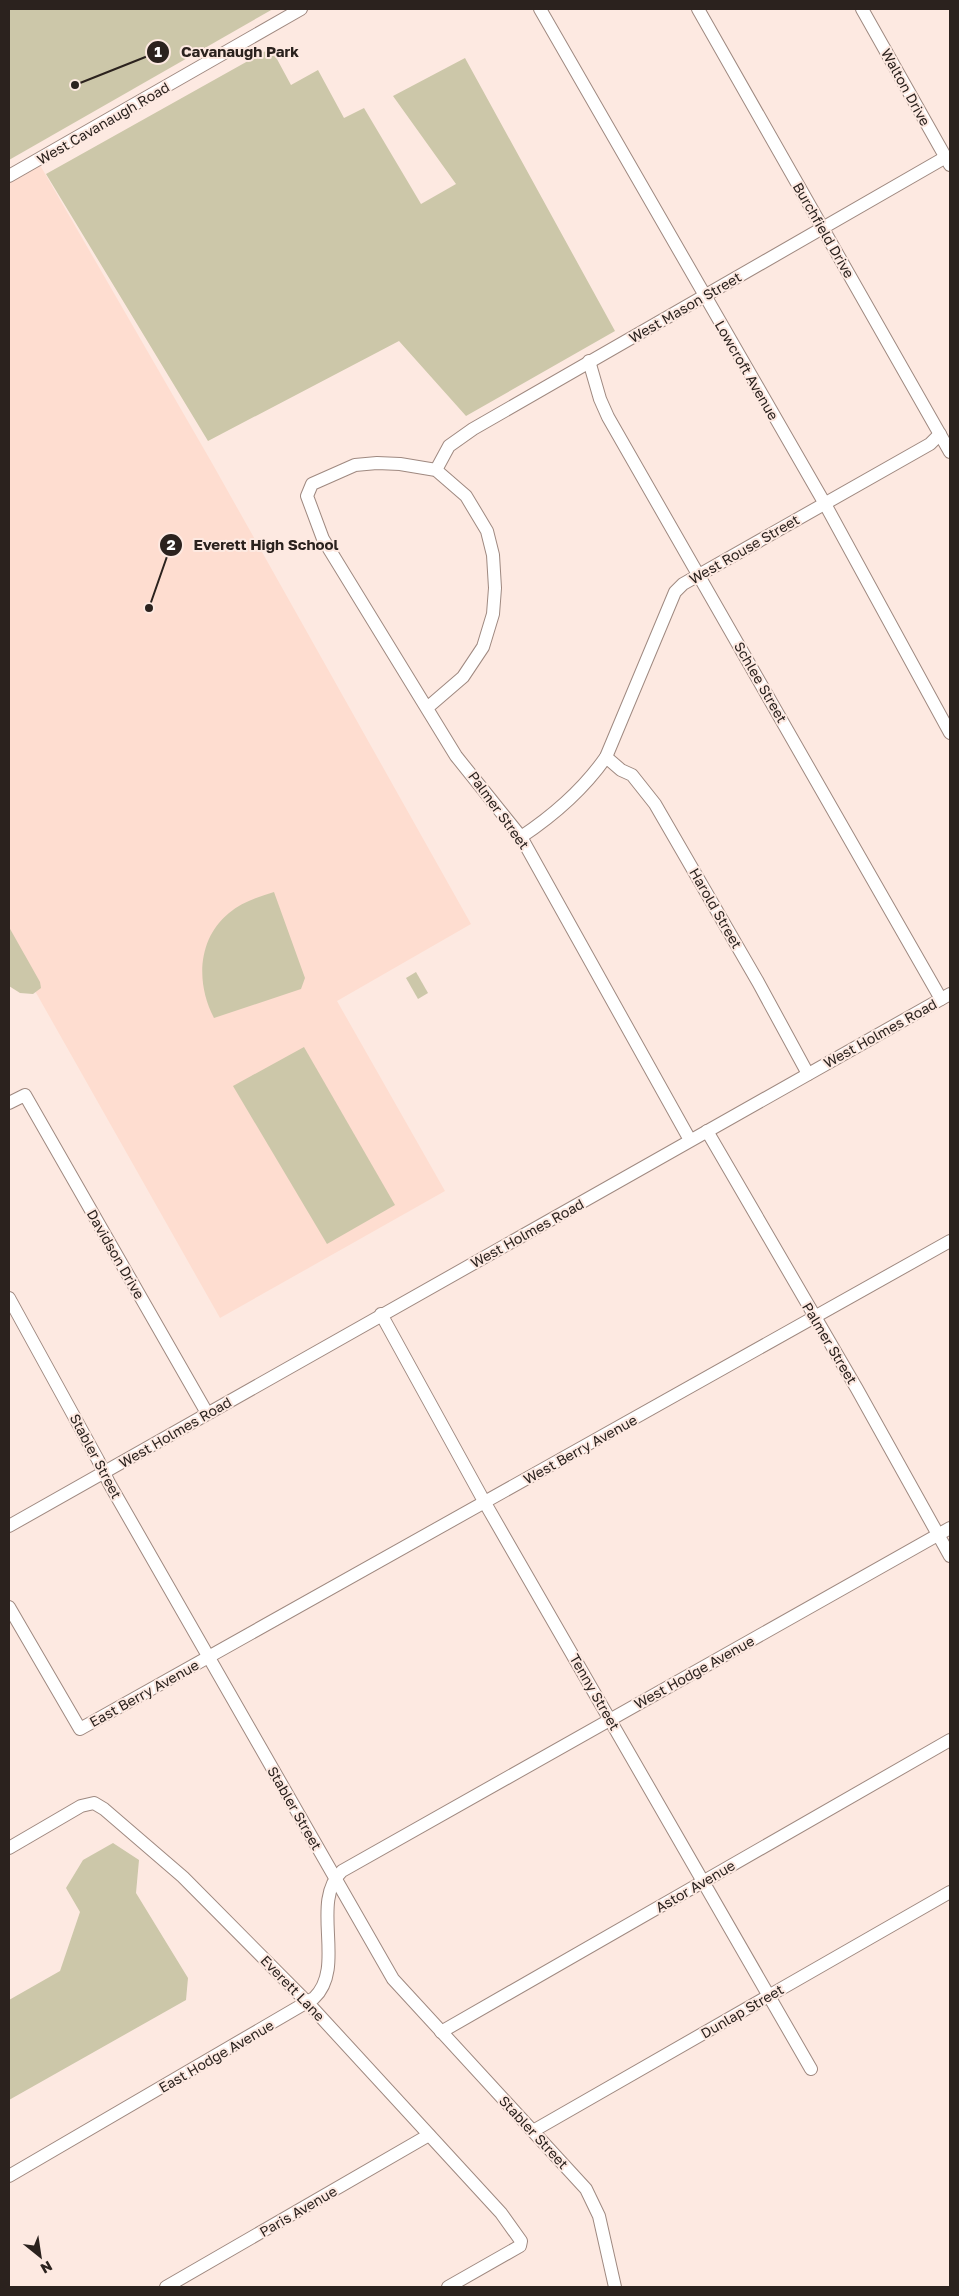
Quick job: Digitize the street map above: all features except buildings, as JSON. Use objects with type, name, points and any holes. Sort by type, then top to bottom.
[{"type":"street","name":"West Cavanaugh Road","points":[[9,176],[301,9]]},
{"type":"street","name":"Lowcroft Avenue","points":[[540,9],[824,504],[950,733]]},
{"type":"street","name":"Burchfield Drive","points":[[698,9],[950,452]]},
{"type":"street","name":"Walton Drive","points":[[862,9],[948,161]]},
{"type":"street","name":"West Mason Street","points":[[436,470],[449,446],[473,429],[822,228],[948,161]]},
{"type":"street","name":"Schlee Street","points":[[589,362],[600,399],[608,417],[946,996]]},
{"type":"street","name":"West Rouse Street","points":[[521,837],[547,819],[591,779],[606,757],[675,592],[683,584],[930,444],[940,434]]},
{"type":"street","name":"Palmer Street","points":[[436,470],[400,464],[355,465],[312,484],[307,496],[323,539],[456,756],[521,837],[690,1140]]},
{"type":"street","points":[[427,708],[463,677],[483,647],[492,614],[495,588],[493,556],[487,531],[466,496],[436,470]]},
{"type":"street","name":"Harold Street","points":[[606,757],[621,770],[632,775],[655,804],[758,982],[808,1074]]},
{"type":"street","name":"West Holmes Road","points":[[9,1526],[946,996]]},
{"type":"street","name":"Davidson Drive","points":[[9,1103],[24,1094],[207,1413]]},
{"type":"street","name":"Palmer Street","points":[[707,1131],[814,1317],[858,1389],[950,1556]]},
{"type":"street","name":"West Berry Avenue","points":[[209,1657],[950,1241]]},
{"type":"street","name":"Stabler Street","points":[[9,1298],[104,1472],[393,1979],[582,2184],[595,2205],[615,2287]]},
{"type":"street","name":"Tenny Street","points":[[381,1314],[485,1503],[811,2069]]},
{"type":"street","name":"West Hodge Avenue","points":[[335,1878],[342,1871],[950,1528]]},
{"type":"street","name":"East Berry Avenue","points":[[9,1607],[80,1729],[209,1657]]},
{"type":"street","name":"Astor Avenue","points":[[441,2032],[950,1740]]},
{"type":"street","name":"Everett Lane","points":[[9,1848],[86,1804],[94,1803],[104,1809],[183,1877],[308,2003],[502,2213],[522,2241],[516,2248],[448,2287]]},
{"type":"street","name":"East Hodge Avenue","points":[[9,2176],[308,2003],[325,1984],[329,1894],[335,1878]]},
{"type":"street","name":"Dunlap Street","points":[[533,2131],[950,1892]]},
{"type":"street","name":"Paris Avenue","points":[[166,2287],[429,2135]]},
{"type":"shaded area","points":[[9,9],[273,9],[9,160]]},
{"type":"shaded area","points":[[271,48],[291,85],[318,70],[344,118],[364,108],[421,204],[456,184],[393,96],[465,58],[615,331],[466,416],[399,341],[208,441],[46,174]]},
{"type":"shaded area","points":[[40,165],[212,463],[471,924],[337,1001],[445,1191],[220,1318],[9,945],[9,183]]},
{"type":"shaded area","points":[[274,892],[305,978],[301,989],[214,1018],[208,1005],[202,977],[205,949],[211,936],[218,924],[234,909],[250,900]]},
{"type":"shaded area","points":[[9,927],[40,982],[41,988],[33,994],[20,993],[9,986]]},
{"type":"shaded area","points":[[416,972],[428,993],[418,999],[406,978]]},
{"type":"shaded area","points":[[304,1047],[395,1205],[327,1244],[233,1086]]},
{"type":"shaded area","points":[[113,1843],[139,1860],[136,1893],[188,1978],[186,2000],[9,2100],[9,2000],[60,1971],[80,1912],[66,1888],[83,1860]]},
{"type":"place","name":"Cavanaugh Park","points":[[75,85]]},
{"type":"place","name":"Everett High School","points":[[149,608]]}]
